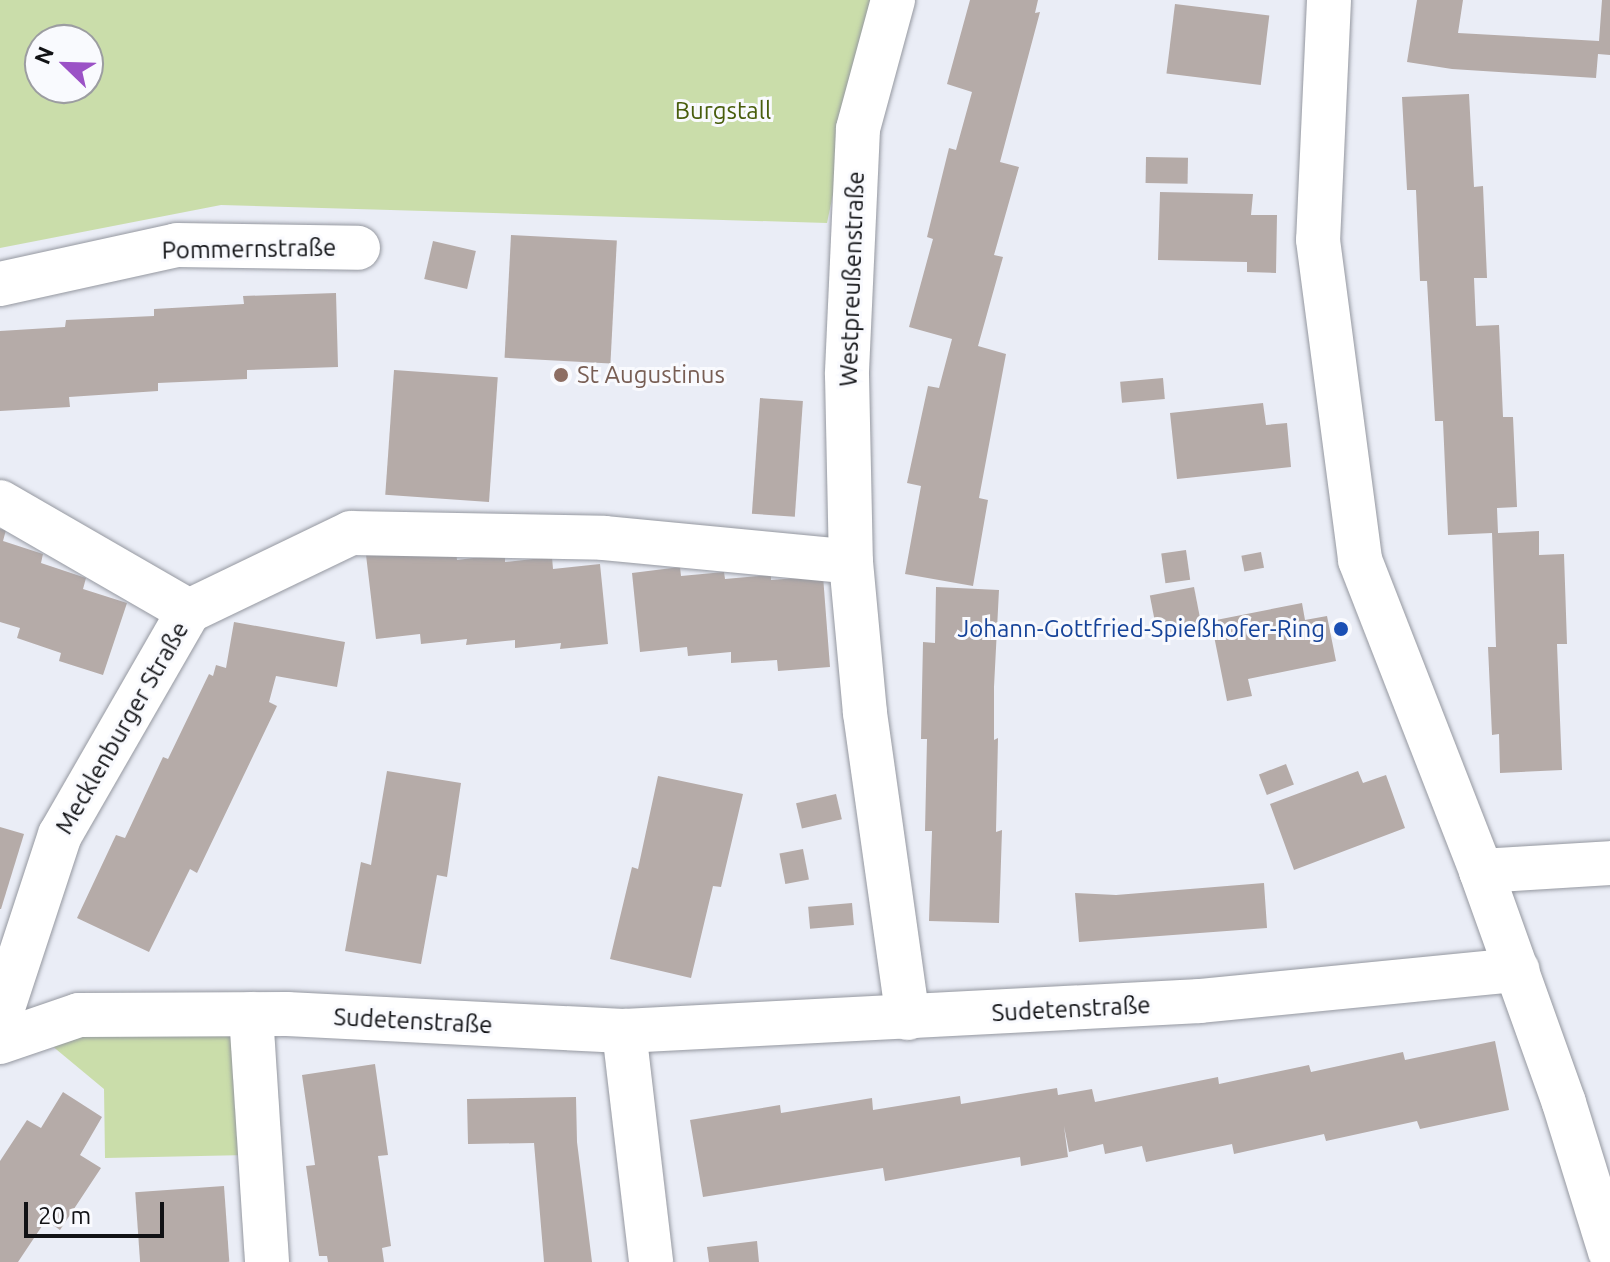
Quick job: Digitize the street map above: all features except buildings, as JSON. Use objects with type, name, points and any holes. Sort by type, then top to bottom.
[{"type":"street","name":"Westpreußenstraße","points":[[893,0],[858,129],[847,375],[851,562],[865,713],[908,1018]]},
{"type":"street","points":[[1329,0],[1318,240],[1360,560],[1517,970],[1564,1103],[1610,1252]]},
{"type":"street","name":"Pommernstraße","points":[[0,284],[177,245],[358,248]]},
{"type":"street","points":[[0,502],[189,611]]},
{"type":"street","name":"Mecklenburger Straße","points":[[0,1017],[60,835],[189,611],[351,533],[604,538],[851,562]]},
{"type":"street","points":[[1481,871],[1610,863]]},
{"type":"street","name":"Sudetenstraße","points":[[0,1042],[79,1015],[251,1014],[624,1031],[1200,1001],[1517,970]]},
{"type":"street","points":[[251,1014],[267,1262]]},
{"type":"street","points":[[624,1031],[651,1262]]},
{"type":"green space","name":"Burgstall","points":[[0,0],[873,0],[827,223],[221,205],[0,248]]},
{"type":"green space","points":[[242,1024],[248,1155],[105,1158],[104,1089],[45,1040]]},
{"type":"place","name":"St Augustinus","points":[[561,375]]},
{"type":"place","name":"Johann-Gottfried-Spießhofer-Ring","points":[[1341,629]]}]
